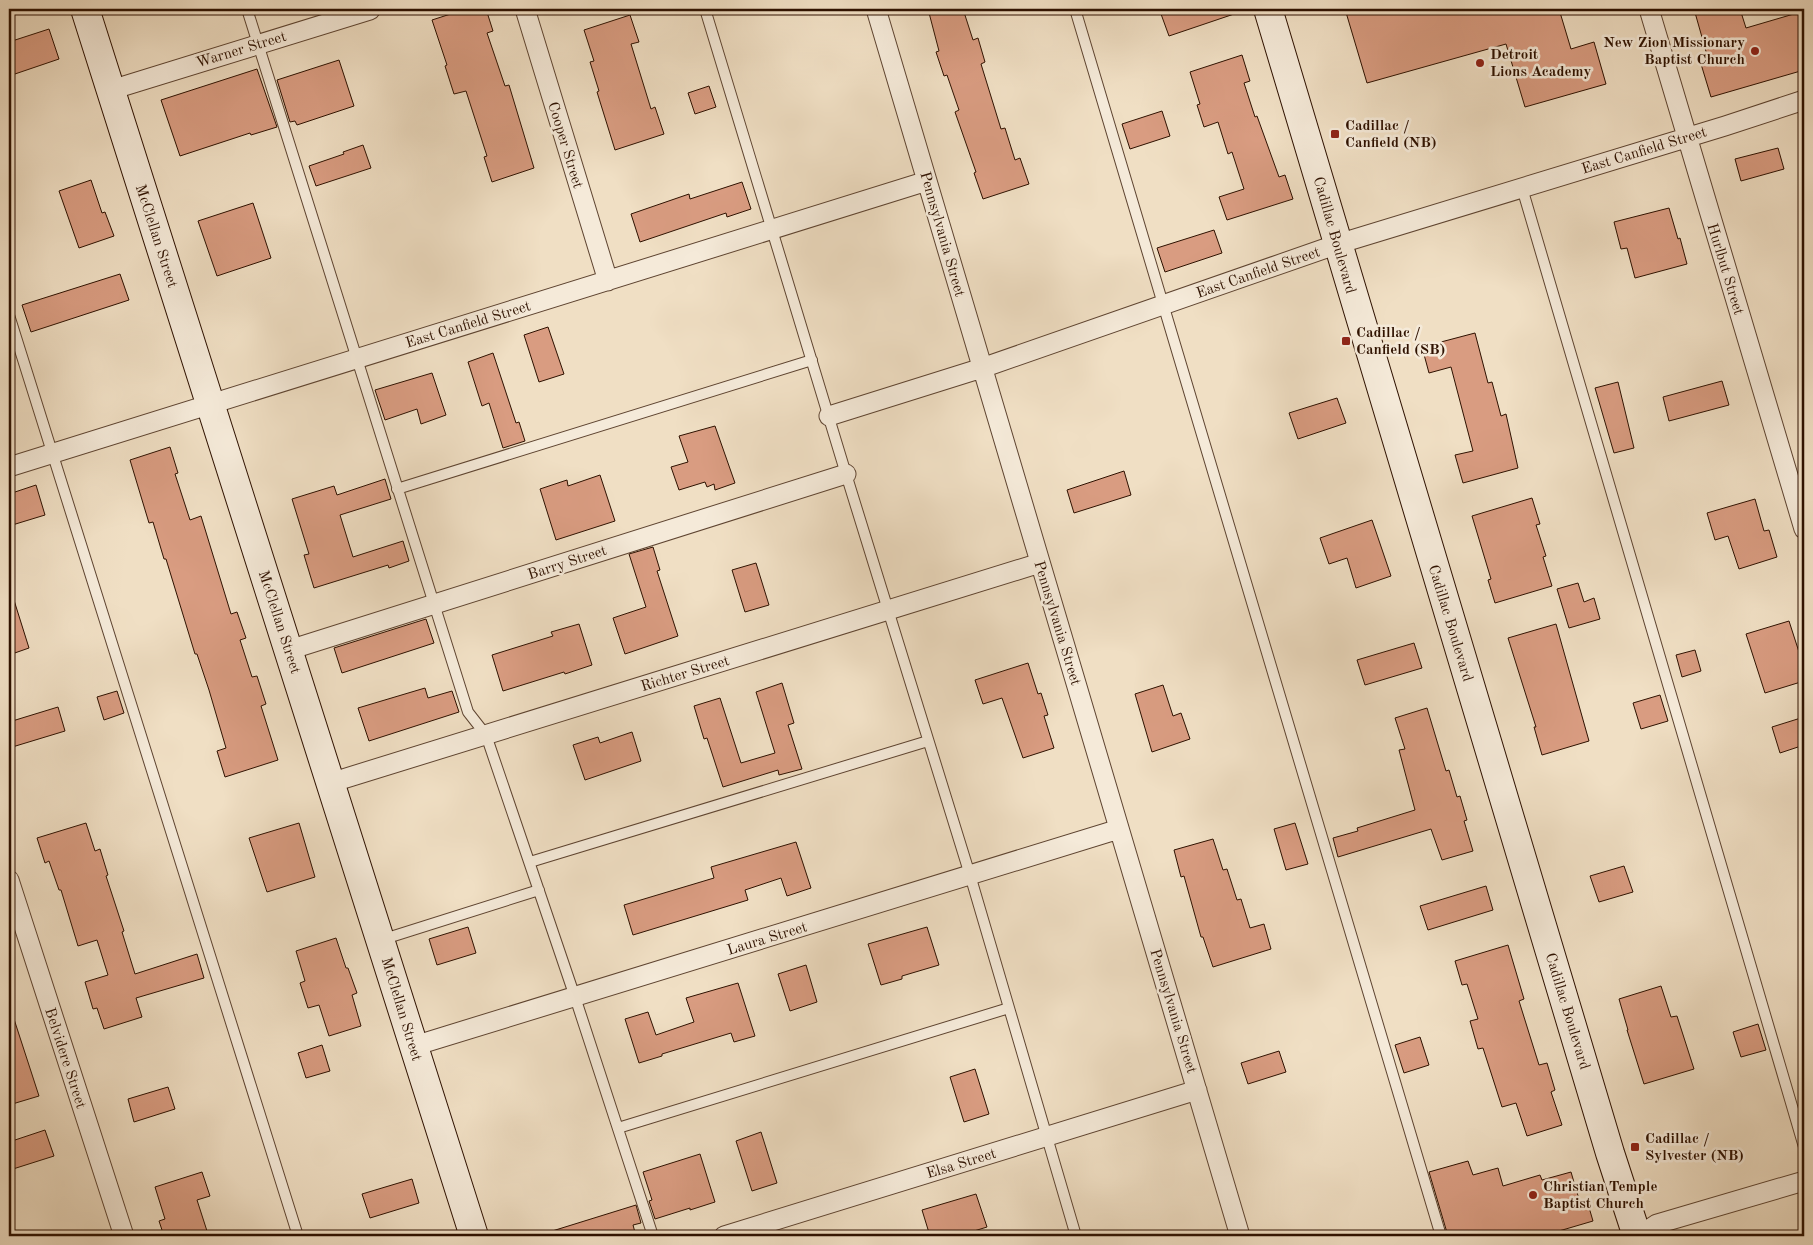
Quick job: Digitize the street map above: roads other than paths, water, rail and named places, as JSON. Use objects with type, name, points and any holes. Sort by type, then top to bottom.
[{"type":"street","name":"McClellan Street","points":[[85,9],[474,1236]]},
{"type":"street","name":"Cooper Street","points":[[525,9],[608,281]]},
{"type":"street","name":"Pennsylvania Street","points":[[876,9],[1240,1236]]},
{"type":"street","name":"Cadillac Boulevard","points":[[1268,9],[1638,1236]]},
{"type":"street","name":"Hurlbut Street","points":[[1649,9],[1804,529]]},
{"type":"street","name":"Warner Street","points":[[111,90],[370,10]]},
{"type":"street","name":"East Canfield Street","points":[[829,416],[982,368],[1338,244],[1804,100]]},
{"type":"street","name":"East Canfield Street","points":[[9,467],[927,181]]},
{"type":"street","name":"Barry Street","points":[[289,650],[846,474]]},
{"type":"street","name":"Richter Street","points":[[330,783],[1040,563]]},
{"type":"street","name":"Laura Street","points":[[414,1046],[1119,829]]},
{"type":"street","name":"Belvidere Street","points":[[9,880],[124,1236]]},
{"type":"street","name":"Elsa Street","points":[[724,1236],[1197,1090]]},
{"type":"street","points":[[1638,1236],[1657,1224],[1804,1182]]},
{"type":"lane","points":[[246,9],[468,712],[486,735],[575,996],[652,1236]]},
{"type":"lane","points":[[706,9],[846,474],[970,875],[1076,1236]]},
{"type":"lane","points":[[1074,9],[1441,1236]]},
{"type":"lane","points":[[1522,188],[1804,1147]]},
{"type":"lane","points":[[9,315],[298,1236]]},
{"type":"lane","points":[[397,489],[812,360]]},
{"type":"lane","points":[[530,862],[928,740]]},
{"type":"lane","points":[[380,940],[539,890]]},
{"type":"lane","points":[[618,1128],[1009,1008]]},
{"type":"place","name":"New Zion Missionary Baptist Church","points":[[1755,51]]},
{"type":"place","name":"Detroit Lions Academy","points":[[1480,63]]},
{"type":"place","name":"Cadillac / Canfield (NB)","points":[[1335,134]]},
{"type":"place","name":"Cadillac / Canfield (SB)","points":[[1346,341]]},
{"type":"place","name":"Cadillac / Sylvester (NB)","points":[[1635,1147]]},
{"type":"place","name":"Christian Temple Baptist Church","points":[[1533,1195]]}]
